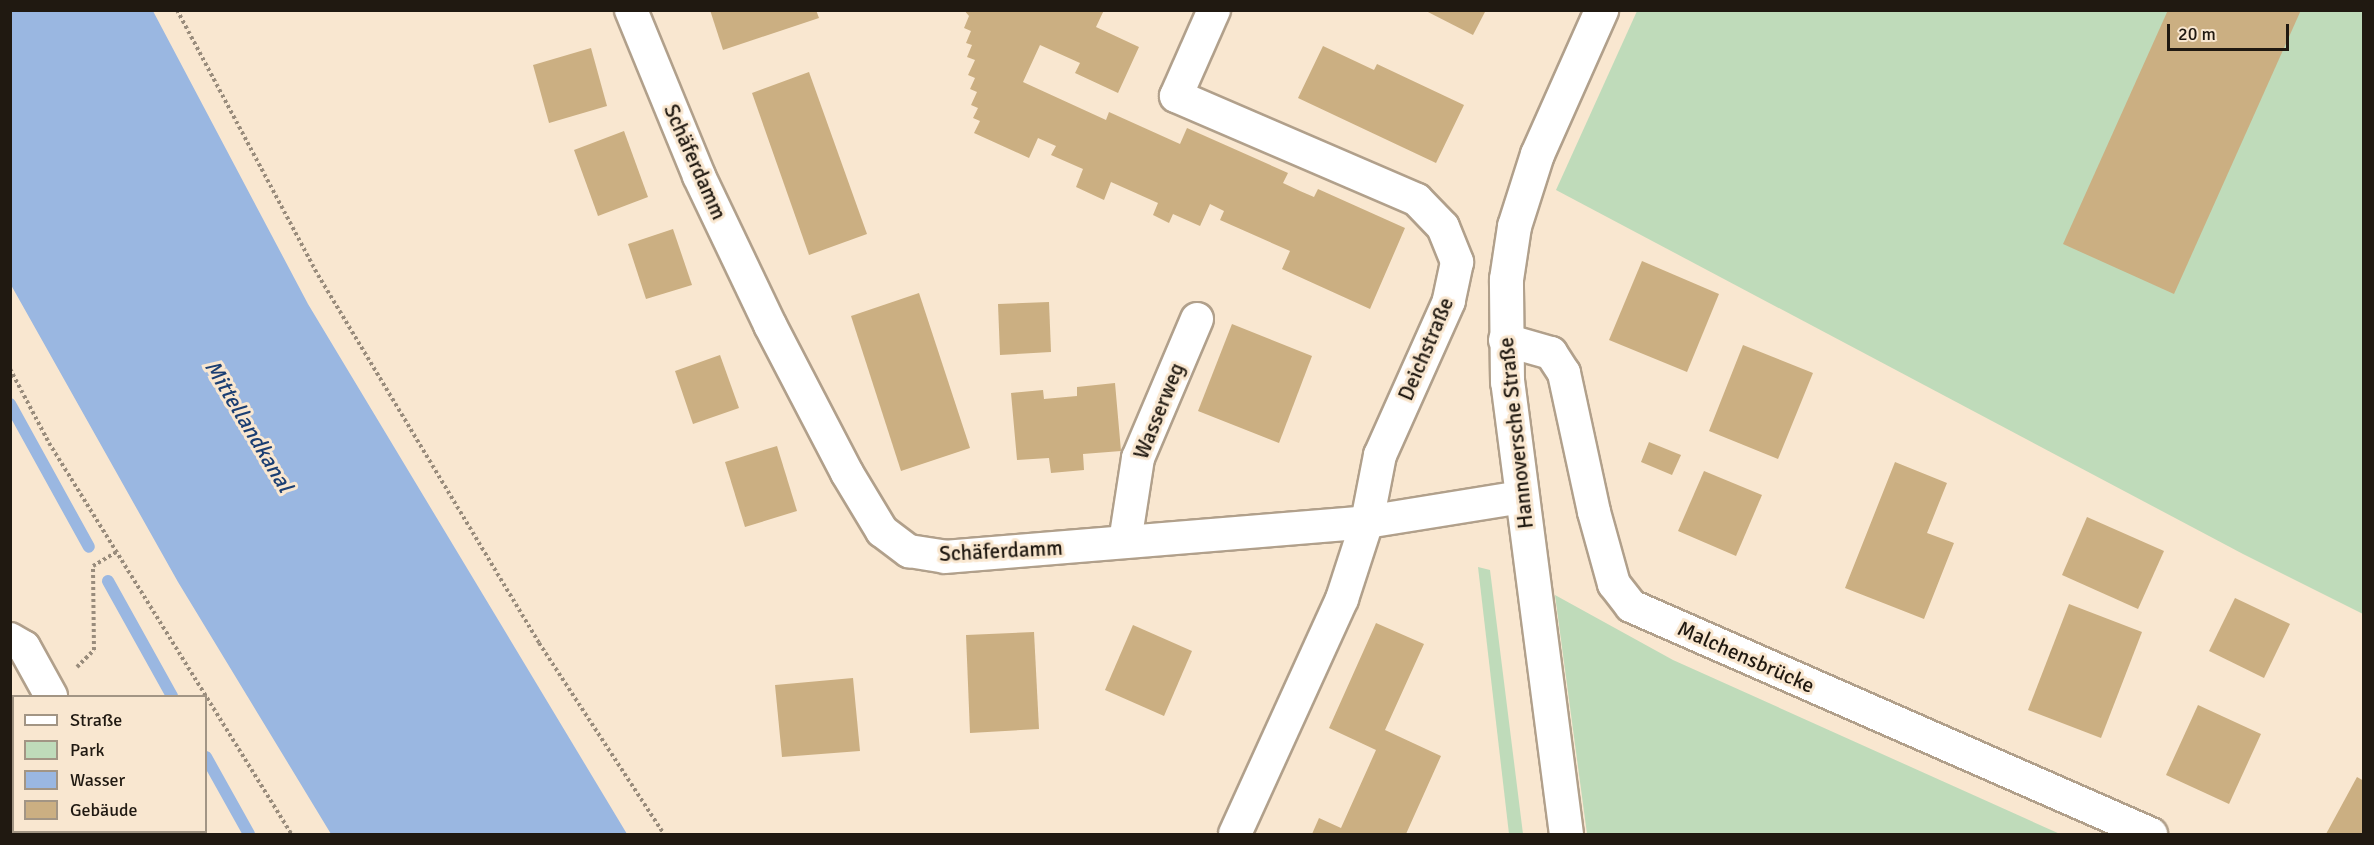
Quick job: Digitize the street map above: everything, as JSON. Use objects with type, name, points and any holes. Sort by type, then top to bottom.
[{"type":"street","name":"Schäferdamm","points":[[631,10],[699,176],[770,326],[847,473],[882,531],[909,551],[945,557],[1367,522],[1522,497]]},
{"type":"street","name":"Deichstraße","points":[[1214,10],[1176,96],[1417,201],[1443,227],[1457,262],[1449,302],[1380,455],[1367,522],[1342,599],[1235,834]]},
{"type":"street","name":"Hannoversche Straße","points":[[1566,834],[1504,340],[1506,279],[1514,226],[1537,154],[1601,10]]},
{"type":"street","name":"Wasserweg","points":[[1125,542],[1138,458],[1197,319]]},
{"type":"street","name":"Malchensbrücke","points":[[1504,340],[1551,353],[1564,373],[1594,512],[1614,584],[1631,606],[2151,834]]},
{"type":"street","points":[[10,639],[24,648],[50,695]]},
{"type":"path","points":[[177,10],[318,275],[539,643],[664,834]]},
{"type":"path","points":[[10,369],[49,442],[205,695]]},
{"type":"path","points":[[50,695],[94,650],[93,566],[116,552]]},
{"type":"path","points":[[207,699],[291,834]]},
{"type":"green space","points":[[1637,11],[2363,11],[2363,614],[2243,554],[1556,190]]},
{"type":"green space","points":[[1478,567],[1490,570],[1523,834],[1509,834]]},
{"type":"green space","points":[[1555,595],[1673,660],[2060,834],[1587,834]]},
{"type":"water","name":"Mittellandkanal","points":[[10,11],[153,11],[308,304],[627,834],[331,834],[178,582],[11,285]]},
{"type":"building","points":[[710,10],[816,10],[819,18],[723,50]]},
{"type":"building","points":[[964,10],[1104,10],[1096,27],[1139,47],[1118,93],[1075,73],[1080,63],[1040,45],[1023,82],[1106,120],[1109,112],[1180,144],[1187,128],[1288,173],[1283,183],[1300,191],[1314,197],[1318,189],[1405,228],[1370,309],[1282,269],[1290,251],[1220,220],[1224,211],[1210,204],[1200,226],[1173,214],[1169,223],[1153,215],[1158,203],[1111,182],[1104,200],[1076,187],[1083,169],[1051,155],[1056,146],[1038,138],[1029,158],[974,133],[980,121],[973,118],[978,108],[971,105],[977,92],[970,89],[975,78],[968,75],[975,60],[967,57],[972,45],[966,43],[971,31],[964,28],[969,16]]},
{"type":"building","points":[[1424,10],[1486,10],[1473,35]]},
{"type":"building","points":[[2168,10],[2301,10],[2174,294],[2063,244]]},
{"type":"building","points":[[1323,46],[1374,70],[1377,64],[1464,105],[1436,163],[1298,98]]},
{"type":"building","points":[[591,48],[607,106],[549,123],[533,65]]},
{"type":"building","points":[[809,72],[867,234],[809,255],[752,93]]},
{"type":"building","points":[[624,131],[648,197],[598,216],[574,150]]},
{"type":"building","points":[[673,229],[692,285],[646,299],[628,244]]},
{"type":"building","points":[[1642,261],[1719,294],[1687,372],[1609,340]]},
{"type":"building","points":[[919,293],[970,448],[901,471],[851,316]]},
{"type":"building","points":[[1049,302],[1051,352],[1000,355],[998,304]]},
{"type":"building","points":[[1232,324],[1312,356],[1279,443],[1198,411]]},
{"type":"building","points":[[1743,345],[1813,373],[1778,459],[1709,431]]},
{"type":"building","points":[[720,355],[739,408],[693,424],[675,371]]},
{"type":"building","points":[[1115,383],[1121,451],[1083,454],[1084,470],[1051,473],[1049,458],[1017,460],[1011,393],[1043,390],[1044,399],[1077,396],[1077,387]]},
{"type":"building","points":[[1649,442],[1681,455],[1672,475],[1641,462]]},
{"type":"building","points":[[777,446],[797,511],[745,527],[725,462]]},
{"type":"building","points":[[1895,462],[1947,483],[1927,533],[1954,543],[1924,619],[1845,588]]},
{"type":"building","points":[[1704,471],[1762,495],[1736,556],[1678,531]]},
{"type":"building","points":[[2087,517],[2164,551],[2138,609],[2062,575]]},
{"type":"building","points":[[2235,598],[2290,624],[2264,678],[2209,651]]},
{"type":"building","points":[[2069,604],[2142,632],[2101,738],[2028,710]]},
{"type":"building","points":[[1376,623],[1424,644],[1385,730],[1441,756],[1406,834],[1312,834],[1319,818],[1341,828],[1376,750],[1329,728]]},
{"type":"building","points":[[1133,625],[1192,651],[1164,716],[1105,690]]},
{"type":"building","points":[[1034,632],[1039,729],[970,733],[966,635]]},
{"type":"building","points":[[853,678],[860,751],[782,757],[775,685]]},
{"type":"building","points":[[2198,705],[2261,734],[2229,804],[2166,775]]},
{"type":"building","points":[[2357,777],[2364,781],[2364,834],[2326,834]]},
{"type":"waterway","points":[[10,404],[89,547]]},
{"type":"waterway","points":[[108,581],[171,695]]},
{"type":"waterway","points":[[207,759],[249,834]]}]
